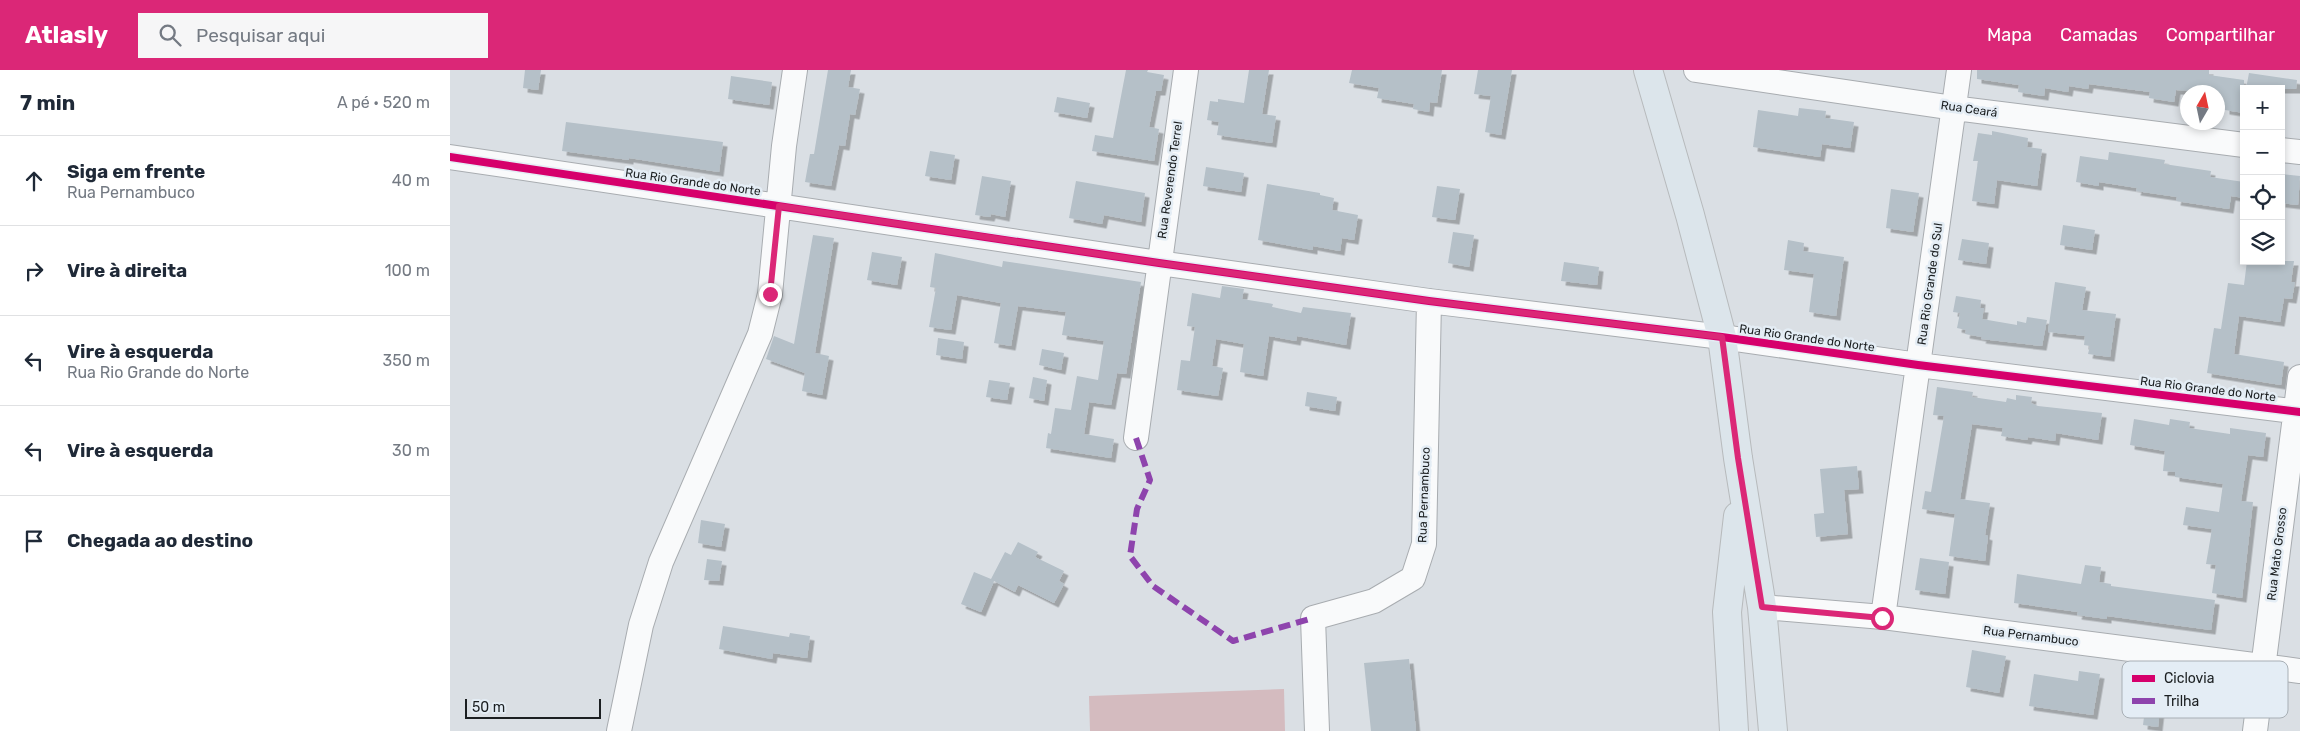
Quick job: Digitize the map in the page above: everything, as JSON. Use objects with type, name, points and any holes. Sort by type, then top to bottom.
[{"type":"main road","points":[[1648,70],[1690,214],[1722,337],[1742,483],[1762,607],[1773,731]]},
{"type":"main road","points":[[1734,731],[1727,612],[1742,483]]},
{"type":"street","points":[[619,731],[641,625],[661,562],[760,334],[770,294],[784,146],[795,70]]},
{"type":"street","name":"Rua Reverendo Terrel","points":[[1136,438],[1186,70]]},
{"type":"street","name":"Rua Ceará","points":[[1696,70],[1954,108],[2240,144]]},
{"type":"street","name":"Rua Rio Grande do Sul","points":[[1882,618],[1959,70]]},
{"type":"street","points":[[2285,150],[2300,152]]},
{"type":"street","name":"Rua Rio Grande do Norte","points":[[450,158],[1429,301],[1722,337],[1918,365],[2298,412]]},
{"type":"street","name":"Rua Pernambuco","points":[[1317,731],[1313,618],[1374,601],[1413,578],[1424,544],[1429,301]]},
{"type":"street","name":"Rua Mato Grosso","points":[[2263,661],[2298,412],[2300,377]]},
{"type":"street","name":"Rua Pernambuco","points":[[1762,607],[1882,618],[2230,661]]},
{"type":"street","name":"Rua Mato Grosso","points":[[2255,731],[2256,718]]},
{"type":"shaded area","points":[[1284,689],[1285,731],[1090,731],[1089,696]]},
{"type":"building","points":[[525,70],[541,70],[538,90],[523,88]]},
{"type":"building","points":[[828,70],[851,70],[848,87],[860,89],[855,115],[850,114],[845,146],[839,145],[831,186],[805,182],[810,154],[814,154]]},
{"type":"building","points":[[1126,70],[1148,70],[1147,72],[1164,75],[1161,91],[1156,91],[1149,127],[1159,129],[1154,161],[1092,151],[1095,135],[1113,138]]},
{"type":"building","points":[[1249,70],[1269,70],[1262,114],[1276,116],[1272,143],[1217,135],[1219,122],[1207,120],[1210,101],[1218,102],[1218,99],[1244,103]]},
{"type":"building","points":[[1352,70],[1442,70],[1437,103],[1430,102],[1429,112],[1413,109],[1414,104],[1377,98],[1379,88],[1349,83]]},
{"type":"building","points":[[1478,70],[1512,70],[1501,135],[1485,132],[1491,96],[1474,94]]},
{"type":"building","points":[[1977,70],[2209,70],[2209,75],[2244,80],[2244,85],[2240,85],[2240,112],[2225,110],[2225,85],[2180,85],[2180,90],[2176,90],[2174,102],[2149,98],[2150,92],[2089,84],[2088,89],[2069,86],[2068,92],[2045,88],[2044,96],[2018,92],[2019,85],[1977,79]]},
{"type":"building","points":[[2249,73],[2297,80],[2296,89],[2285,89],[2285,85],[2247,85]]},
{"type":"building","points":[[731,76],[772,82],[769,105],[728,99]]},
{"type":"building","points":[[1057,97],[1090,103],[1087,118],[1054,112]]},
{"type":"building","points":[[1799,108],[1826,111],[1825,118],[1854,122],[1850,148],[1822,144],[1820,157],[1753,147],[1758,110],[1798,116]]},
{"type":"building","points":[[566,122],[723,142],[719,172],[629,158],[629,160],[562,151]]},
{"type":"building","points":[[1992,131],[2028,138],[2027,147],[2042,149],[2037,186],[1997,180],[1994,204],[1972,201],[1978,161],[1973,161],[1978,133],[1992,135]]},
{"type":"building","points":[[930,151],[955,155],[951,180],[925,176]]},
{"type":"building","points":[[2109,152],[2165,160],[2164,164],[2211,171],[2210,177],[2240,181],[2240,197],[2231,196],[2229,209],[2176,201],[2177,197],[2136,191],[2137,188],[2099,182],[2099,186],[2076,182],[2080,156],[2108,160]]},
{"type":"building","points":[[1206,167],[1244,173],[1241,192],[1203,186]]},
{"type":"building","points":[[2285,174],[2300,176],[2298,205],[2285,203]]},
{"type":"building","points":[[982,176],[1011,181],[1005,217],[991,214],[990,217],[975,215]]},
{"type":"building","points":[[1076,181],[1145,193],[1141,222],[1104,215],[1102,224],[1069,218]]},
{"type":"building","points":[[1267,184],[1320,193],[1320,195],[1334,198],[1332,210],[1358,215],[1354,240],[1342,238],[1340,251],[1313,246],[1313,250],[1258,240]]},
{"type":"building","points":[[1437,186],[1460,189],[1455,220],[1432,217]]},
{"type":"building","points":[[1891,189],[1919,193],[1913,232],[1886,228]]},
{"type":"building","points":[[2063,225],[2095,230],[2092,250],[2060,245]]},
{"type":"building","points":[[1453,232],[1474,235],[1469,267],[1448,263]]},
{"type":"building","points":[[813,235],[834,238],[815,353],[829,356],[822,395],[802,391],[805,373],[766,359],[774,336],[794,344]]},
{"type":"building","points":[[1962,239],[1989,243],[1986,264],[1958,260]]},
{"type":"building","points":[[1788,240],[1804,243],[1803,251],[1844,257],[1836,316],[1809,312],[1814,274],[1784,270]]},
{"type":"building","points":[[872,252],[902,257],[897,285],[867,280]]},
{"type":"building","points":[[935,253],[1002,267],[1003,261],[1141,282],[1126,374],[1117,373],[1111,405],[1089,402],[1084,434],[1114,439],[1111,458],[1046,448],[1048,433],[1051,434],[1055,408],[1071,410],[1077,376],[1098,380],[1104,341],[1062,335],[1066,312],[1018,306],[1011,346],[994,343],[1001,303],[957,295],[951,330],[929,327],[936,288],[930,287]]},
{"type":"building","points":[[2285,261],[2294,261],[2291,282],[2295,282],[2292,299],[2284,298],[2280,322],[2239,316],[2234,354],[2284,362],[2281,385],[2207,373],[2214,328],[2221,329],[2228,283],[2244,285],[2246,265],[2285,265]]},
{"type":"building","points":[[1564,262],[1599,267],[1597,285],[1561,281]]},
{"type":"building","points":[[2055,282],[2086,287],[2082,310],[2116,314],[2110,357],[2088,354],[2090,346],[2084,345],[2085,336],[2048,332]]},
{"type":"building","points":[[1222,286],[1244,289],[1242,299],[1273,304],[1272,307],[1301,313],[1303,307],[1351,313],[1346,345],[1297,336],[1296,341],[1269,336],[1263,376],[1240,372],[1244,344],[1216,339],[1212,366],[1223,368],[1218,396],[1177,390],[1181,360],[1190,361],[1195,327],[1187,326],[1192,293],[1220,298]]},
{"type":"building","points":[[1956,296],[1981,300],[1980,308],[1984,308],[1982,319],[2017,325],[2017,321],[2026,323],[2027,317],[2047,320],[2042,346],[1981,339],[1982,337],[1965,334],[1966,330],[1957,328],[1960,313],[1953,312]]},
{"type":"building","points":[[938,338],[964,342],[962,359],[936,355]]},
{"type":"building","points":[[1042,349],[1064,353],[1061,370],[1039,365]]},
{"type":"building","points":[[1033,377],[1047,380],[1044,401],[1029,398]]},
{"type":"building","points":[[989,380],[1010,383],[1007,400],[986,397]]},
{"type":"building","points":[[1937,387],[1973,392],[1972,397],[2006,402],[2007,398],[2016,400],[2016,395],[2032,397],[2031,403],[2038,406],[2102,413],[2098,440],[2056,433],[2055,441],[2028,437],[2027,440],[2001,436],[2003,428],[1972,424],[1960,499],[1990,503],[1985,535],[1988,536],[1985,561],[1949,556],[1955,514],[1922,509],[1925,491],[1931,492],[1944,416],[1933,415]]},
{"type":"building","points":[[1307,392],[1337,397],[1335,411],[1305,406]]},
{"type":"building","points":[[2134,419],[2169,425],[2170,419],[2190,422],[2189,428],[2230,434],[2230,428],[2266,433],[2263,457],[2248,455],[2241,501],[2253,502],[2242,598],[2212,593],[2216,565],[2206,564],[2212,529],[2183,525],[2186,507],[2219,512],[2223,484],[2175,477],[2175,472],[2163,471],[2165,451],[2130,445]]},
{"type":"building","points":[[1857,466],[1859,489],[1844,490],[1848,534],[1816,537],[1814,514],[1824,513],[1820,469]]},
{"type":"building","points":[[701,520],[725,524],[721,547],[698,543]]},
{"type":"building","points":[[1018,542],[1038,552],[1035,557],[1064,571],[1059,581],[1064,584],[1054,603],[1018,585],[1015,592],[994,581],[981,612],[961,604],[974,572],[991,579],[1005,552],[1011,555]]},
{"type":"building","points":[[1920,558],[1949,562],[1945,594],[1915,590]]},
{"type":"building","points":[[707,559],[722,561],[719,581],[704,580]]},
{"type":"building","points":[[2085,565],[2101,567],[2099,582],[2111,584],[2111,586],[2215,600],[2211,630],[2107,616],[2107,619],[2077,615],[2078,612],[2014,603],[2017,574],[2081,584]]},
{"type":"building","points":[[723,626],[789,637],[790,633],[810,636],[807,658],[773,653],[772,659],[719,649]]},
{"type":"building","points":[[1972,650],[2006,656],[1999,693],[1966,687]]},
{"type":"building","points":[[1409,659],[1416,731],[1371,731],[1364,663]]},
{"type":"building","points":[[2079,671],[2100,674],[2093,715],[2029,706],[2034,674],[2078,681]]},
{"type":"building","points":[[2144,718],[2159,718],[2158,727],[2143,725]]},
{"type":"marked path","points":[[1136,438],[1150,480],[1137,509],[1130,556],[1153,586],[1233,641],[1313,618]]},
{"type":"cycle path","points":[[450,157],[1159,263],[1429,301],[1722,337],[1918,365],[2300,412]]},
{"type":"route","points":[[770,294],[779,206],[1429,301],[1722,337],[1738,458],[1762,607],[1882,618]]}]
